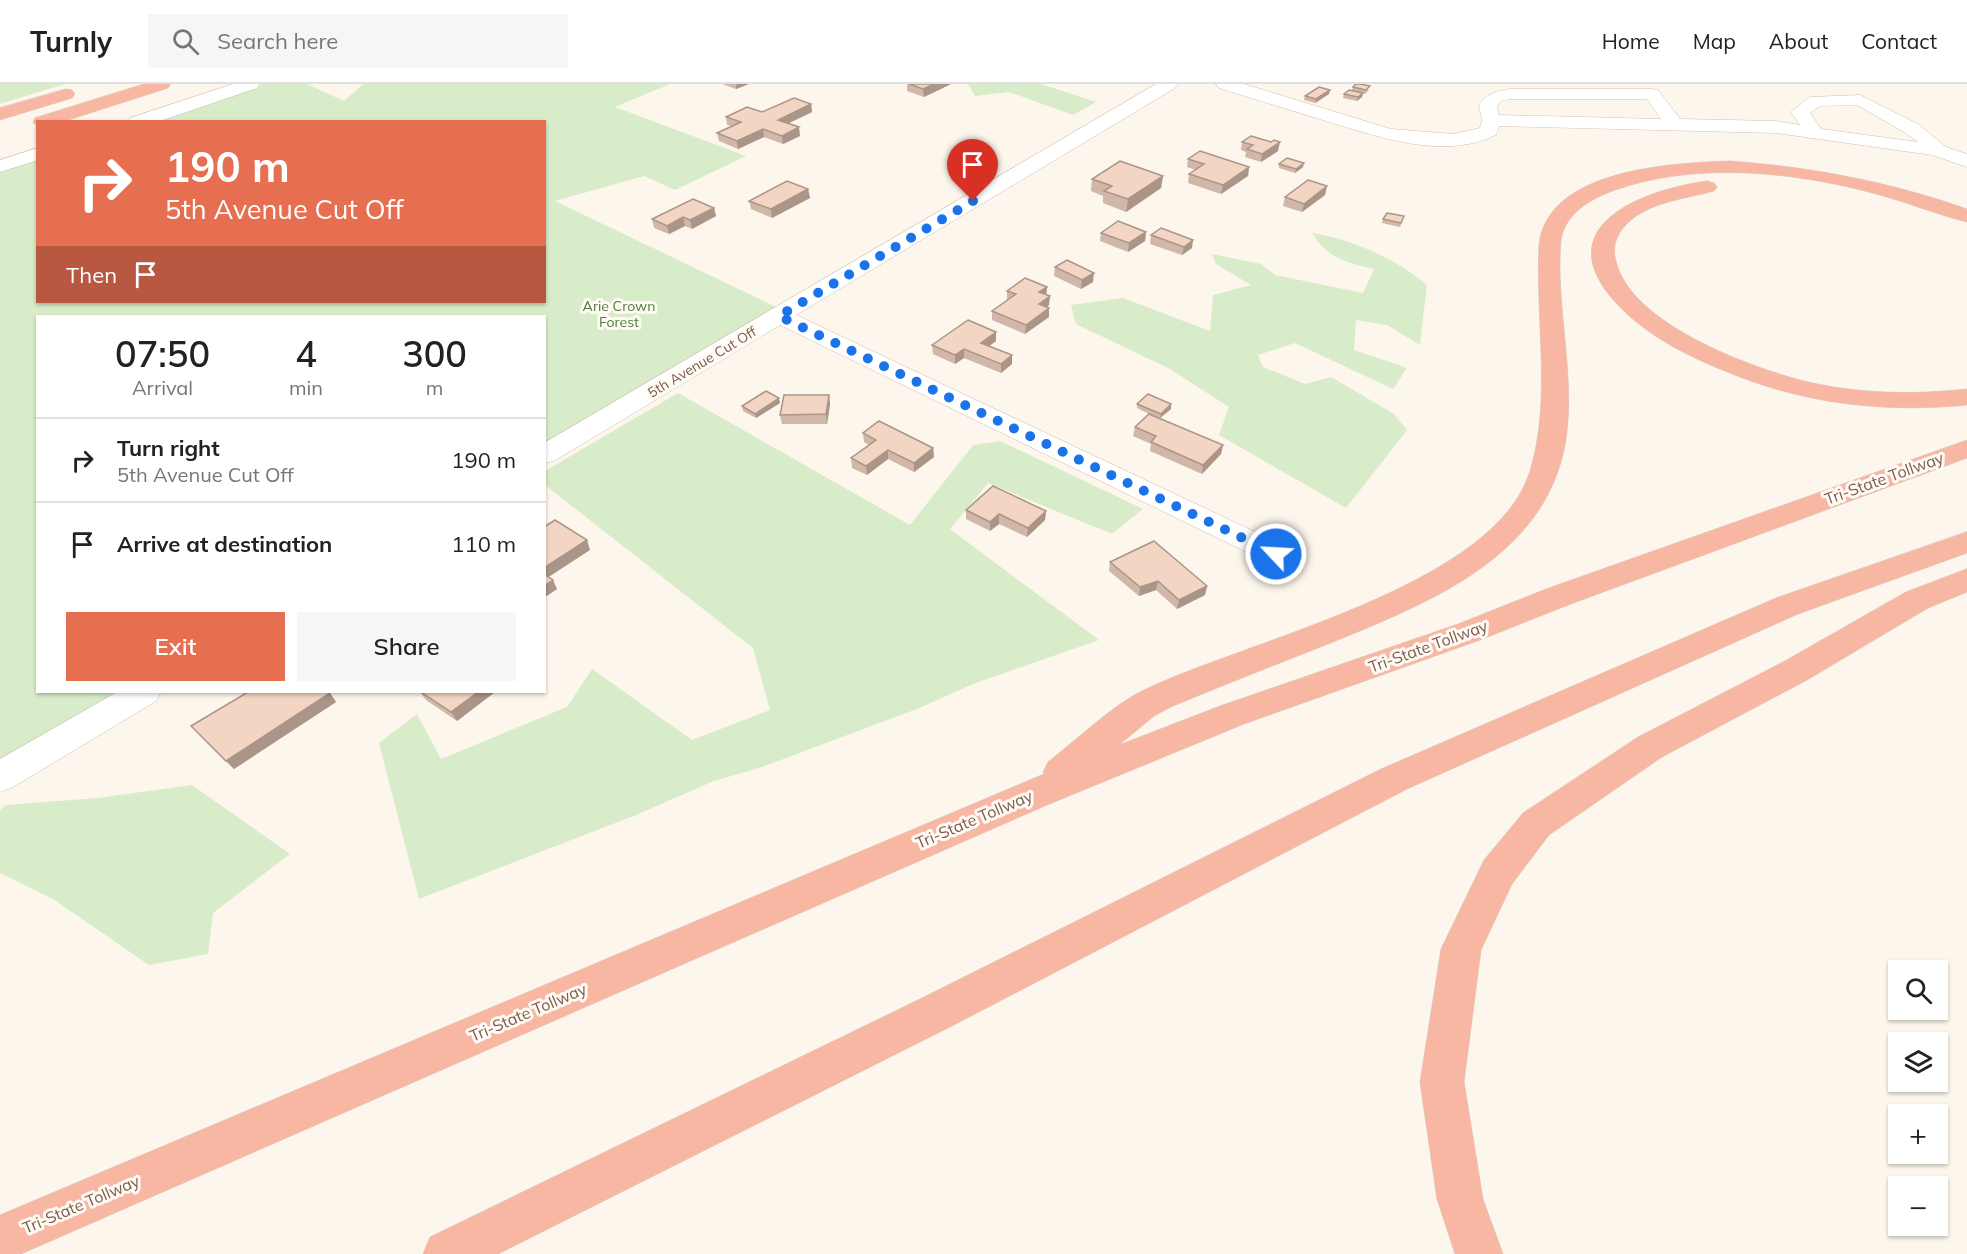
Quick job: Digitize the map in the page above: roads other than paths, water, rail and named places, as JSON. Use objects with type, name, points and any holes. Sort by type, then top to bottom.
[{"type":"highway","points":[[46,120],[162,84]]},
{"type":"highway","points":[[0,114],[79,90]]},
{"type":"highway","points":[[1034,794],[1145,705],[1415,596],[1458,571],[1505,532],[1536,495],[1556,428],[1549,296],[1551,235],[1563,211],[1583,196],[1610,183],[1640,175],[1718,168],[1776,171],[1858,183],[1967,216]]},
{"type":"highway","points":[[1967,233],[1915,213],[1872,201],[1797,188],[1744,185],[1682,189],[1647,200],[1627,212],[1611,229],[1603,247],[1608,274],[1619,292],[1660,327],[1709,355],[1758,374],[1837,394],[1908,402],[1967,397]]},
{"type":"highway","name":"Tri-State Tollway","points":[[0,1239],[1034,794],[1232,715],[1469,632],[1557,597],[1967,448]]},
{"type":"highway","points":[[447,1254],[946,1007],[1394,779],[1787,606],[1967,542]]},
{"type":"highway","points":[[1479,1254],[1460,1199],[1442,1082],[1461,949],[1498,872],[1536,824],[1650,747],[1795,671],[1917,600],[1967,580]]},
{"type":"street","points":[[142,120],[251,84]]},
{"type":"street","name":"5th Avenue Cut Off","points":[[546,454],[1169,84]]},
{"type":"street","points":[[1225,84],[1389,134],[1406,136],[1457,138],[1481,136],[1488,130],[1491,120],[1488,105],[1495,97],[1509,94],[1652,94],[1675,124]]},
{"type":"street","points":[[1815,133],[1800,112],[1809,105],[1816,100],[1860,100],[1911,128],[1943,152]]},
{"type":"street","points":[[1491,120],[1776,127],[1943,152],[1967,161]]},
{"type":"street","points":[[0,166],[36,155]]},
{"type":"street","points":[[779,316],[1276,554]]},
{"type":"street","points":[[0,777],[142,693]]},
{"type":"park label","name":"Arie Crown Forest","points":[[619,314]]}]
